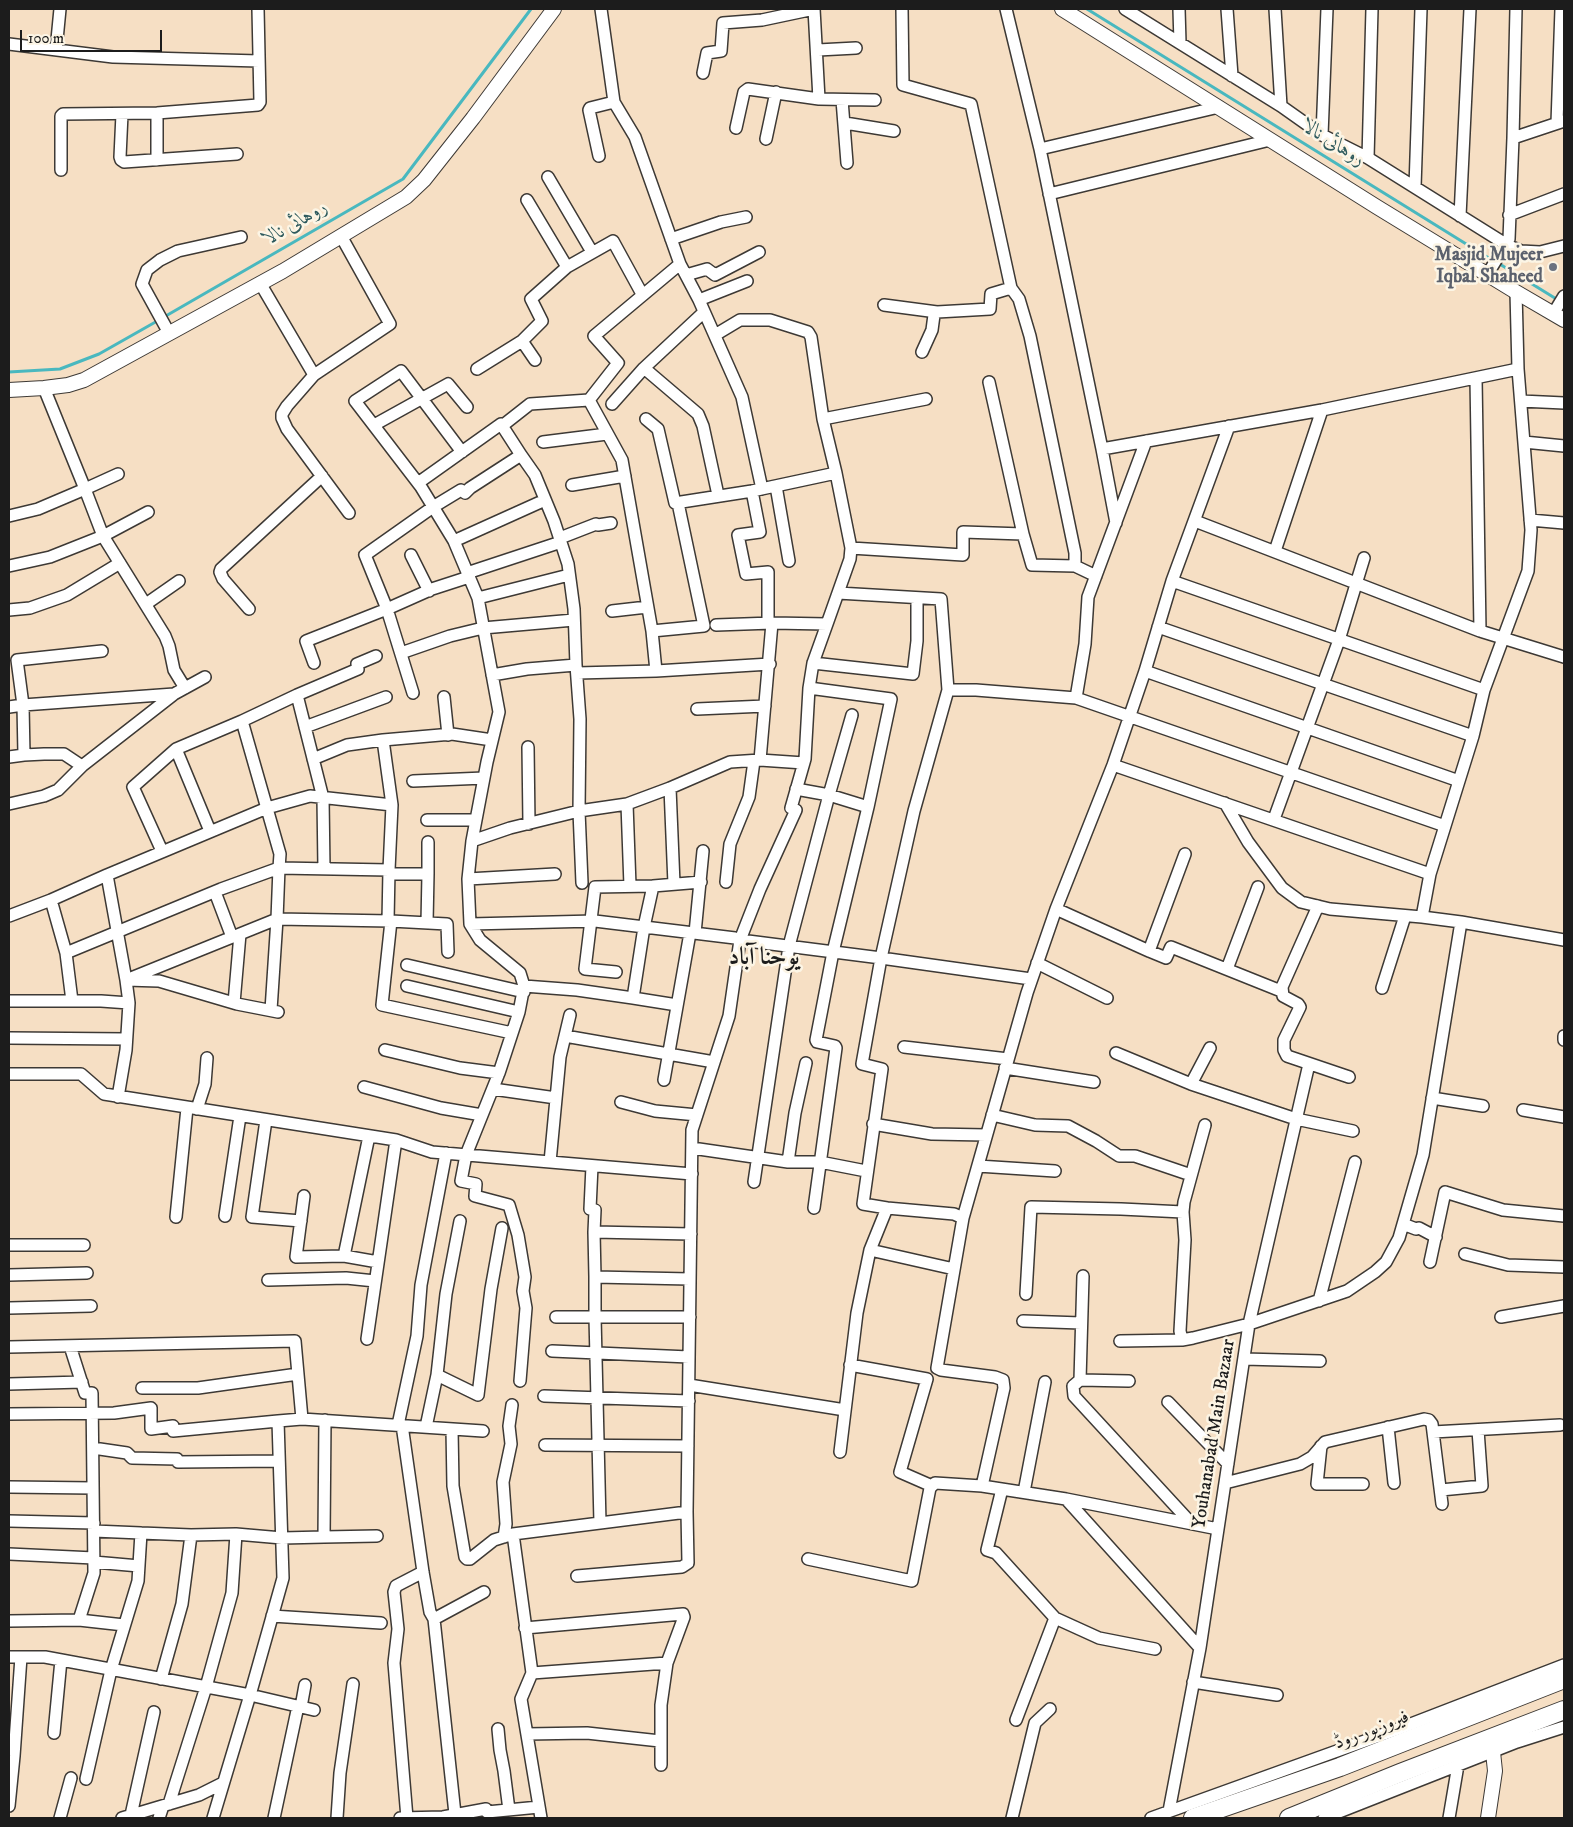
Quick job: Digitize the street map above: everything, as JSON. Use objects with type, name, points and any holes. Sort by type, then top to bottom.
[{"type":"main road","name":"فیروزپور روڈ","points":[[1193,1818],[1340,1767],[1564,1679]]},
{"type":"main road","points":[[1289,1818],[1321,1814],[1490,1745],[1564,1710]]},
{"type":"street","points":[[56,50],[60,9]]},
{"type":"street","points":[[62,170],[61,116],[63,114],[157,114],[258,105],[260,102],[258,9]]},
{"type":"street","points":[[9,390],[68,385],[84,380],[167,330],[260,283],[406,196],[424,180],[554,9]]},
{"type":"street","points":[[601,9],[614,102],[635,137],[680,264],[699,300],[742,397],[757,490],[760,532],[738,535],[746,574],[768,572],[770,664],[757,761],[749,797],[730,844],[726,882]]},
{"type":"street","points":[[703,73],[705,55],[721,51],[723,24],[762,20],[814,9],[818,50],[819,99]]},
{"type":"street","points":[[902,9],[903,85],[971,104],[1011,288],[1019,299],[1030,336],[1075,553],[1075,566]]},
{"type":"street","points":[[1006,9],[1040,149],[1116,524]]},
{"type":"street","points":[[1062,9],[1516,292],[1558,314],[1564,296]]},
{"type":"street","points":[[1178,9],[1180,43]]},
{"type":"street","points":[[1227,9],[1232,76]]},
{"type":"street","points":[[1275,9],[1281,106]]},
{"type":"street","points":[[1322,134],[1327,9]]},
{"type":"street","points":[[1368,158],[1372,9]]},
{"type":"street","points":[[1415,187],[1421,9]]},
{"type":"street","points":[[1460,216],[1470,9]]},
{"type":"street","points":[[1488,273],[1506,246],[1509,238],[1516,9]]},
{"type":"street","points":[[1513,138],[1561,122],[1561,9]]},
{"type":"street","points":[[1130,11],[1322,134],[1368,158],[1506,246],[1522,251],[1540,252],[1564,246]]},
{"type":"street","points":[[9,44],[113,57],[259,61]]},
{"type":"street","points":[[818,50],[856,48]]},
{"type":"street","points":[[736,128],[744,92],[752,89],[819,99],[875,100]]},
{"type":"street","points":[[766,139],[776,92]]},
{"type":"street","points":[[842,100],[847,163]]},
{"type":"street","points":[[599,156],[589,110],[590,108],[614,102]]},
{"type":"street","points":[[1040,149],[1219,107]]},
{"type":"street","points":[[122,114],[121,160],[124,162],[237,154]]},
{"type":"street","points":[[157,114],[157,160]]},
{"type":"street","points":[[845,123],[894,131]]},
{"type":"street","points":[[1049,194],[1270,140]]},
{"type":"street","points":[[548,177],[592,252]]},
{"type":"street","points":[[1509,215],[1564,194]]},
{"type":"street","points":[[527,200],[567,267]]},
{"type":"street","points":[[672,239],[721,222],[746,217]]},
{"type":"street","points":[[341,236],[390,324],[314,375],[287,406],[282,414],[282,418],[287,429],[349,512]]},
{"type":"street","points":[[167,330],[142,284],[147,270],[160,260],[178,251],[241,237]]},
{"type":"street","points":[[477,369],[522,341],[542,321],[531,299],[567,267],[613,240],[642,294]]},
{"type":"street","points":[[686,275],[706,269],[715,275],[759,252]]},
{"type":"street","points":[[418,483],[501,424],[502,426],[530,404],[589,400],[618,363],[594,336],[680,264]]},
{"type":"street","points":[[699,300],[747,280]]},
{"type":"street","points":[[260,283],[314,375]]},
{"type":"street","points":[[884,305],[937,312],[990,309],[991,294],[1011,288]]},
{"type":"street","points":[[1422,917],[1430,874],[1473,736],[1484,690],[1528,571],[1530,520],[1518,369],[1516,292]]},
{"type":"street","points":[[612,404],[644,368],[704,312]]},
{"type":"street","points":[[922,352],[932,330],[934,314],[937,312]]},
{"type":"street","points":[[577,1576],[682,1567],[688,1562],[692,1130],[729,1016],[740,940],[760,889],[796,810],[790,808],[804,762],[809,688],[813,664],[850,559],[851,548],[823,419],[811,337],[808,332],[770,320],[740,320],[715,335]]},
{"type":"street","points":[[522,341],[535,360]]},
{"type":"street","points":[[644,368],[698,414],[703,426],[718,495]]},
{"type":"street","points":[[1102,449],[1322,410],[1518,369]]},
{"type":"street","points":[[462,452],[401,371],[355,401],[418,483],[454,540],[478,598],[499,712],[472,841],[468,880],[470,924],[480,940],[520,973],[524,989],[519,1012],[499,1073],[466,1155],[461,1181],[476,1184],[474,1196],[509,1205],[518,1235],[525,1277],[523,1291],[526,1308],[520,1381]]},
{"type":"street","points":[[1476,378],[1480,631]]},
{"type":"street","points":[[989,382],[1023,534],[1032,565],[1075,566],[1096,576]]},
{"type":"street","points":[[374,425],[448,384],[467,408]]},
{"type":"street","points":[[44,388],[103,536],[165,636],[174,670],[185,688]]},
{"type":"street","points":[[823,419],[926,399]]},
{"type":"street","points":[[589,400],[622,460],[652,631],[656,671]]},
{"type":"street","points":[[1521,401],[1564,403]]},
{"type":"street","points":[[1275,551],[1322,410]]},
{"type":"street","points":[[646,419],[658,429],[673,500],[678,503],[757,490],[836,473]]},
{"type":"street","points":[[502,426],[535,475],[546,500],[568,564],[574,620],[580,719],[579,811],[582,883]]},
{"type":"street","points":[[982,1486],[1004,1388],[1003,1380],[995,1376],[937,1368],[963,1218],[1031,979],[1056,909],[1113,765],[1145,671],[1172,581],[1229,426]]},
{"type":"street","points":[[543,442],[608,434]]},
{"type":"street","points":[[1076,698],[1084,644],[1088,597],[1146,441]]},
{"type":"street","points":[[1524,442],[1564,446]]},
{"type":"street","points":[[413,693],[387,609],[365,555],[433,507],[461,490],[465,492],[521,455]]},
{"type":"street","points":[[9,516],[38,509],[118,474]]},
{"type":"street","points":[[249,609],[222,578],[221,569],[322,476]]},
{"type":"street","points":[[572,485],[625,476]]},
{"type":"street","points":[[776,486],[788,561]]},
{"type":"street","points":[[454,540],[546,500]]},
{"type":"street","points":[[652,631],[704,626],[678,503]]},
{"type":"street","points":[[9,566],[50,557],[103,536],[148,512]]},
{"type":"street","points":[[1530,520],[1564,523]]},
{"type":"street","points":[[1194,521],[1480,631],[1564,657]]},
{"type":"street","points":[[314,662],[306,641],[596,524],[612,523]]},
{"type":"street","points":[[851,548],[964,555],[963,532],[1023,534]]},
{"type":"street","points":[[411,555],[429,590]]},
{"type":"street","points":[[1274,819],[1340,640],[1364,558]]},
{"type":"street","points":[[9,610],[30,608],[67,595],[120,563]]},
{"type":"street","points":[[478,598],[569,575]]},
{"type":"street","points":[[146,604],[179,581]]},
{"type":"street","points":[[1172,581],[1484,690]]},
{"type":"street","points":[[838,593],[939,599],[942,602],[948,690],[914,811],[881,958],[862,1064],[882,1069],[866,1170],[863,1204],[954,1214],[963,1218]]},
{"type":"street","points":[[813,664],[913,674],[917,641],[917,598]]},
{"type":"street","points":[[612,611],[647,608]]},
{"type":"street","points":[[401,653],[450,636],[483,628],[574,620]]},
{"type":"street","points":[[716,625],[770,623],[827,624]]},
{"type":"street","points":[[1158,627],[1473,736]]},
{"type":"street","points":[[24,756],[22,705],[13,661],[102,650]]},
{"type":"street","points":[[162,851],[133,787],[176,749],[358,669],[356,664],[376,656]]},
{"type":"street","points":[[492,675],[527,669],[656,671],[770,664]]},
{"type":"street","points":[[1145,671],[1459,781]]},
{"type":"street","points":[[9,804],[44,796],[58,790],[82,766],[174,694],[205,677]]},
{"type":"street","points":[[809,688],[891,699],[833,952],[816,1040],[836,1048],[814,1208]]},
{"type":"street","points":[[948,690],[986,690],[1076,698],[1445,826]]},
{"type":"street","points":[[9,707],[174,694]]},
{"type":"street","points":[[297,695],[323,798],[324,869]]},
{"type":"street","points":[[305,726],[386,697]]},
{"type":"street","points":[[444,698],[448,735]]},
{"type":"street","points":[[697,709],[765,706]]},
{"type":"street","points":[[754,1182],[789,946],[852,715]]},
{"type":"street","points":[[126,980],[159,981],[234,1003],[274,1011],[280,854],[242,721]]},
{"type":"street","points":[[313,759],[347,745],[382,740],[448,735],[492,740]]},
{"type":"street","points":[[382,740],[392,805],[389,921],[382,1006],[512,1033]]},
{"type":"street","points":[[528,747],[529,824]]},
{"type":"street","points":[[176,749],[210,831]]},
{"type":"street","points":[[9,757],[64,754],[82,766]]},
{"type":"street","points":[[472,841],[579,811],[627,804],[730,762],[804,762]]},
{"type":"street","points":[[1113,765],[1430,874]]},
{"type":"street","points":[[413,781],[484,778]]},
{"type":"street","points":[[670,788],[674,884]]},
{"type":"street","points":[[796,789],[829,795],[868,806]]},
{"type":"street","points":[[9,916],[267,808],[310,796],[392,805]]},
{"type":"street","points":[[1225,803],[1248,842],[1282,888],[1301,902],[1330,909],[1461,922],[1564,940]]},
{"type":"street","points":[[627,804],[630,886]]},
{"type":"street","points":[[427,820],[476,820]]},
{"type":"street","points":[[427,923],[428,842]]},
{"type":"street","points":[[664,1080],[677,1006],[693,933],[703,851]]},
{"type":"street","points":[[1149,951],[1185,854]]},
{"type":"street","points":[[66,953],[279,868],[428,874]]},
{"type":"street","points":[[468,880],[555,874]]},
{"type":"street","points":[[107,876],[126,980],[128,1003],[126,1039],[118,1096]]},
{"type":"street","points":[[616,972],[584,969],[592,921],[595,887],[653,886],[700,882]]},
{"type":"street","points":[[633,998],[644,927],[653,886]]},
{"type":"street","points":[[1227,969],[1258,887]]},
{"type":"street","points":[[215,892],[236,936],[234,1003]]},
{"type":"street","points":[[51,900],[66,953],[72,1001]]},
{"type":"street","points":[[1318,906],[1282,991],[1283,996],[1300,1007],[1284,1040],[1284,1050],[1287,1056],[1350,1077]]},
{"type":"street","points":[[1056,909],[1166,958],[1171,947],[1282,991]]},
{"type":"street","points":[[1382,988],[1405,916]]},
{"type":"street","points":[[126,980],[277,919],[447,924],[448,952]]},
{"type":"street","points":[[470,924],[592,921],[1031,979]]},
{"type":"street","points":[[1120,1341],[1182,1340],[1249,1324],[1347,1291],[1386,1262],[1399,1238],[1423,1155],[1461,922]]},
{"type":"street","points":[[1037,963],[1107,998]]},
{"type":"street","points":[[408,965],[524,989],[577,990],[677,1006]]},
{"type":"street","points":[[407,986],[519,1012]]},
{"type":"street","points":[[9,1001],[128,1003]]},
{"type":"street","points":[[550,1162],[560,1057],[570,1015]]},
{"type":"street","points":[[565,1036],[714,1062]]},
{"type":"street","points":[[9,1038],[126,1039]]},
{"type":"street","points":[[904,1047],[1007,1063],[1094,1082]]},
{"type":"street","points":[[1190,1084],[1210,1048]]},
{"type":"street","points":[[385,1050],[460,1068],[499,1073]]},
{"type":"street","points":[[1116,1053],[1190,1084],[1296,1120],[1353,1131]]},
{"type":"street","points":[[176,1216],[192,1108],[204,1084],[206,1058]]},
{"type":"street","points":[[788,1162],[795,1113],[806,1063]]},
{"type":"street","name":"Youhanabad Main Bazaar","points":[[1169,1811],[1200,1648],[1249,1324],[1309,1064]]},
{"type":"street","points":[[9,1074],[82,1074],[104,1094],[396,1140],[432,1152],[692,1174]]},
{"type":"street","points":[[364,1087],[441,1108],[482,1115]]},
{"type":"street","points":[[493,1089],[556,1098]]},
{"type":"street","points":[[1432,1098],[1484,1106]]},
{"type":"street","points":[[621,1102],[656,1111],[697,1115]]},
{"type":"street","points":[[1524,1110],[1564,1117]]},
{"type":"street","points":[[992,1115],[1035,1125],[1068,1126],[1119,1156],[1135,1156],[1191,1175]]},
{"type":"street","points":[[225,1216],[240,1116]]},
{"type":"street","points":[[266,1120],[252,1217],[301,1221]]},
{"type":"street","points":[[873,1124],[932,1134],[986,1135]]},
{"type":"street","points":[[1182,1340],[1180,1331],[1184,1240],[1183,1212],[1205,1125]]},
{"type":"street","points":[[344,1256],[369,1136]]},
{"type":"street","points":[[367,1339],[396,1140]]},
{"type":"street","points":[[692,1148],[788,1162],[820,1162],[866,1170]]},
{"type":"street","points":[[446,1153],[420,1286],[417,1336],[400,1425],[430,1612],[434,1619],[455,1814]]},
{"type":"street","points":[[1319,1300],[1354,1162]]},
{"type":"street","points":[[592,1166],[590,1209],[595,1210],[595,1317],[600,1522]]},
{"type":"street","points":[[978,1166],[1054,1171]]},
{"type":"street","points":[[1430,1262],[1445,1192],[1503,1210],[1564,1216]]},
{"type":"street","points":[[304,1196],[296,1257],[344,1256],[378,1262]]},
{"type":"street","points":[[1026,1294],[1031,1207],[1183,1212]]},
{"type":"street","points":[[840,1452],[857,1313],[870,1250],[887,1208]]},
{"type":"street","points":[[426,1427],[437,1375],[446,1294],[460,1221]]},
{"type":"street","points":[[1403,1224],[1416,1230],[1419,1228],[1436,1237]]},
{"type":"street","points":[[437,1375],[478,1395],[491,1289],[502,1228]]},
{"type":"street","points":[[594,1232],[691,1234]]},
{"type":"street","points":[[9,1245],[84,1245]]},
{"type":"street","points":[[870,1250],[954,1269]]},
{"type":"street","points":[[1464,1254],[1508,1265],[1564,1266]]},
{"type":"street","points":[[9,1275],[87,1273]]},
{"type":"street","points":[[1080,1380],[1083,1276]]},
{"type":"street","points":[[595,1277],[690,1279]]},
{"type":"street","points":[[268,1280],[346,1278],[375,1281]]},
{"type":"street","points":[[9,1308],[91,1306]]},
{"type":"street","points":[[1501,1317],[1564,1306]]},
{"type":"street","points":[[556,1317],[690,1317]]},
{"type":"street","points":[[1023,1321],[1082,1324]]},
{"type":"street","points":[[9,1347],[295,1341],[302,1419]]},
{"type":"street","points":[[70,1346],[85,1393],[92,1393],[94,1573],[79,1620]]},
{"type":"street","points":[[552,1351],[689,1357]]},
{"type":"street","points":[[1244,1359],[1320,1361]]},
{"type":"street","points":[[850,1365],[927,1379],[900,1472],[932,1486]]},
{"type":"street","points":[[142,1388],[198,1388],[298,1374]]},
{"type":"street","points":[[1130,1381],[1080,1380],[1073,1386],[1074,1396],[1191,1524]]},
{"type":"street","points":[[9,1384],[82,1382]]},
{"type":"street","points":[[1024,1492],[1045,1382]]},
{"type":"street","points":[[689,1385],[845,1410]]},
{"type":"street","points":[[544,1396],[689,1401]]},
{"type":"street","points":[[1168,1402],[1228,1464]]},
{"type":"street","points":[[423,1572],[396,1586],[394,1592],[398,1630],[394,1663],[404,1818],[443,1818],[486,1808],[487,1812],[509,1810],[540,1812],[521,1699],[532,1673],[506,1524],[503,1482],[511,1444],[509,1426],[512,1404]]},
{"type":"street","points":[[9,1414],[114,1413],[151,1408],[151,1429],[173,1426],[172,1431],[302,1419],[483,1432]]},
{"type":"street","points":[[1225,1483],[1300,1464],[1312,1457],[1325,1442],[1424,1419],[1429,1420],[1432,1424],[1442,1504]]},
{"type":"street","points":[[324,1537],[325,1420]]},
{"type":"street","points":[[213,1818],[283,1578],[278,1421]]},
{"type":"street","points":[[1433,1432],[1560,1425]]},
{"type":"street","points":[[1388,1427],[1394,1483]]},
{"type":"street","points":[[452,1429],[453,1486],[465,1557],[470,1559],[494,1540],[508,1535],[687,1512]]},
{"type":"street","points":[[1441,1490],[1482,1486],[1478,1430]]},
{"type":"street","points":[[546,1445],[688,1446]]},
{"type":"street","points":[[1321,1446],[1317,1484],[1363,1484]]},
{"type":"street","points":[[93,1448],[127,1453],[132,1458],[177,1459],[178,1462],[279,1461]]},
{"type":"street","points":[[808,1559],[912,1581],[930,1488],[935,1483],[982,1486],[1024,1492],[1218,1529]]},
{"type":"street","points":[[9,1487],[93,1488]]},
{"type":"street","points":[[1002,1489],[988,1550],[996,1553],[1055,1618],[1099,1638],[1155,1649]]},
{"type":"street","points":[[1066,1499],[1200,1648]]},
{"type":"street","points":[[9,1522],[94,1527],[141,1534],[236,1534],[282,1538],[377,1536]]},
{"type":"street","points":[[86,1779],[110,1670],[138,1581],[141,1534]]},
{"type":"street","points":[[159,1818],[166,1805],[206,1687],[232,1593],[236,1534]]},
{"type":"street","points":[[161,1679],[182,1604],[191,1535]]},
{"type":"street","points":[[9,1554],[94,1560],[139,1566]]},
{"type":"street","points":[[434,1619],[484,1592]]},
{"type":"street","points":[[525,1628],[683,1614],[684,1618],[667,1663],[661,1705],[661,1765]]},
{"type":"street","points":[[272,1616],[381,1623]]},
{"type":"street","points":[[1016,1720],[1055,1618]]},
{"type":"street","points":[[9,1621],[79,1620],[124,1625]]},
{"type":"street","points":[[9,1806],[14,1756],[15,1657],[46,1657],[250,1695],[314,1710]]},
{"type":"street","points":[[54,1733],[61,1660]]},
{"type":"street","points":[[532,1673],[667,1663]]},
{"type":"street","points":[[1152,1818],[1398,1729],[1564,1665]]},
{"type":"street","points":[[1193,1682],[1277,1695]]},
{"type":"street","points":[[337,1818],[340,1773],[353,1684]]},
{"type":"street","points":[[274,1818],[305,1685]]},
{"type":"street","points":[[1012,1818],[1035,1723],[1050,1709]]},
{"type":"street","points":[[127,1817],[154,1712]]},
{"type":"street","points":[[1403,1779],[1458,1765],[1490,1745],[1564,1727]]},
{"type":"street","points":[[498,1729],[509,1810]]},
{"type":"street","points":[[527,1734],[587,1733],[660,1741]]},
{"type":"street","points":[[1488,1818],[1496,1771],[1490,1745]]},
{"type":"street","points":[[1449,1818],[1458,1765]]},
{"type":"street","points":[[60,1818],[71,1778]]},
{"type":"street","points":[[127,1817],[199,1795],[223,1783]]},
{"type":"waterway","name":"روہائی نالا","points":[[164,317],[403,179],[531,9]]},
{"type":"waterway","name":"روہائی نالا","points":[[1087,9],[1492,260]]},
{"type":"waterway","name":"روہائی نالا","points":[[1498,263],[1558,300]]},
{"type":"waterway","name":"روہائی نالا","points":[[9,372],[60,369],[99,354],[159,320]]},
{"type":"place","name":"Masjid Mujeer Iqbal Shaheed","points":[[1553,267]]},
{"type":"district","name":"یوحنا آباد","points":[[764,959]]}]
